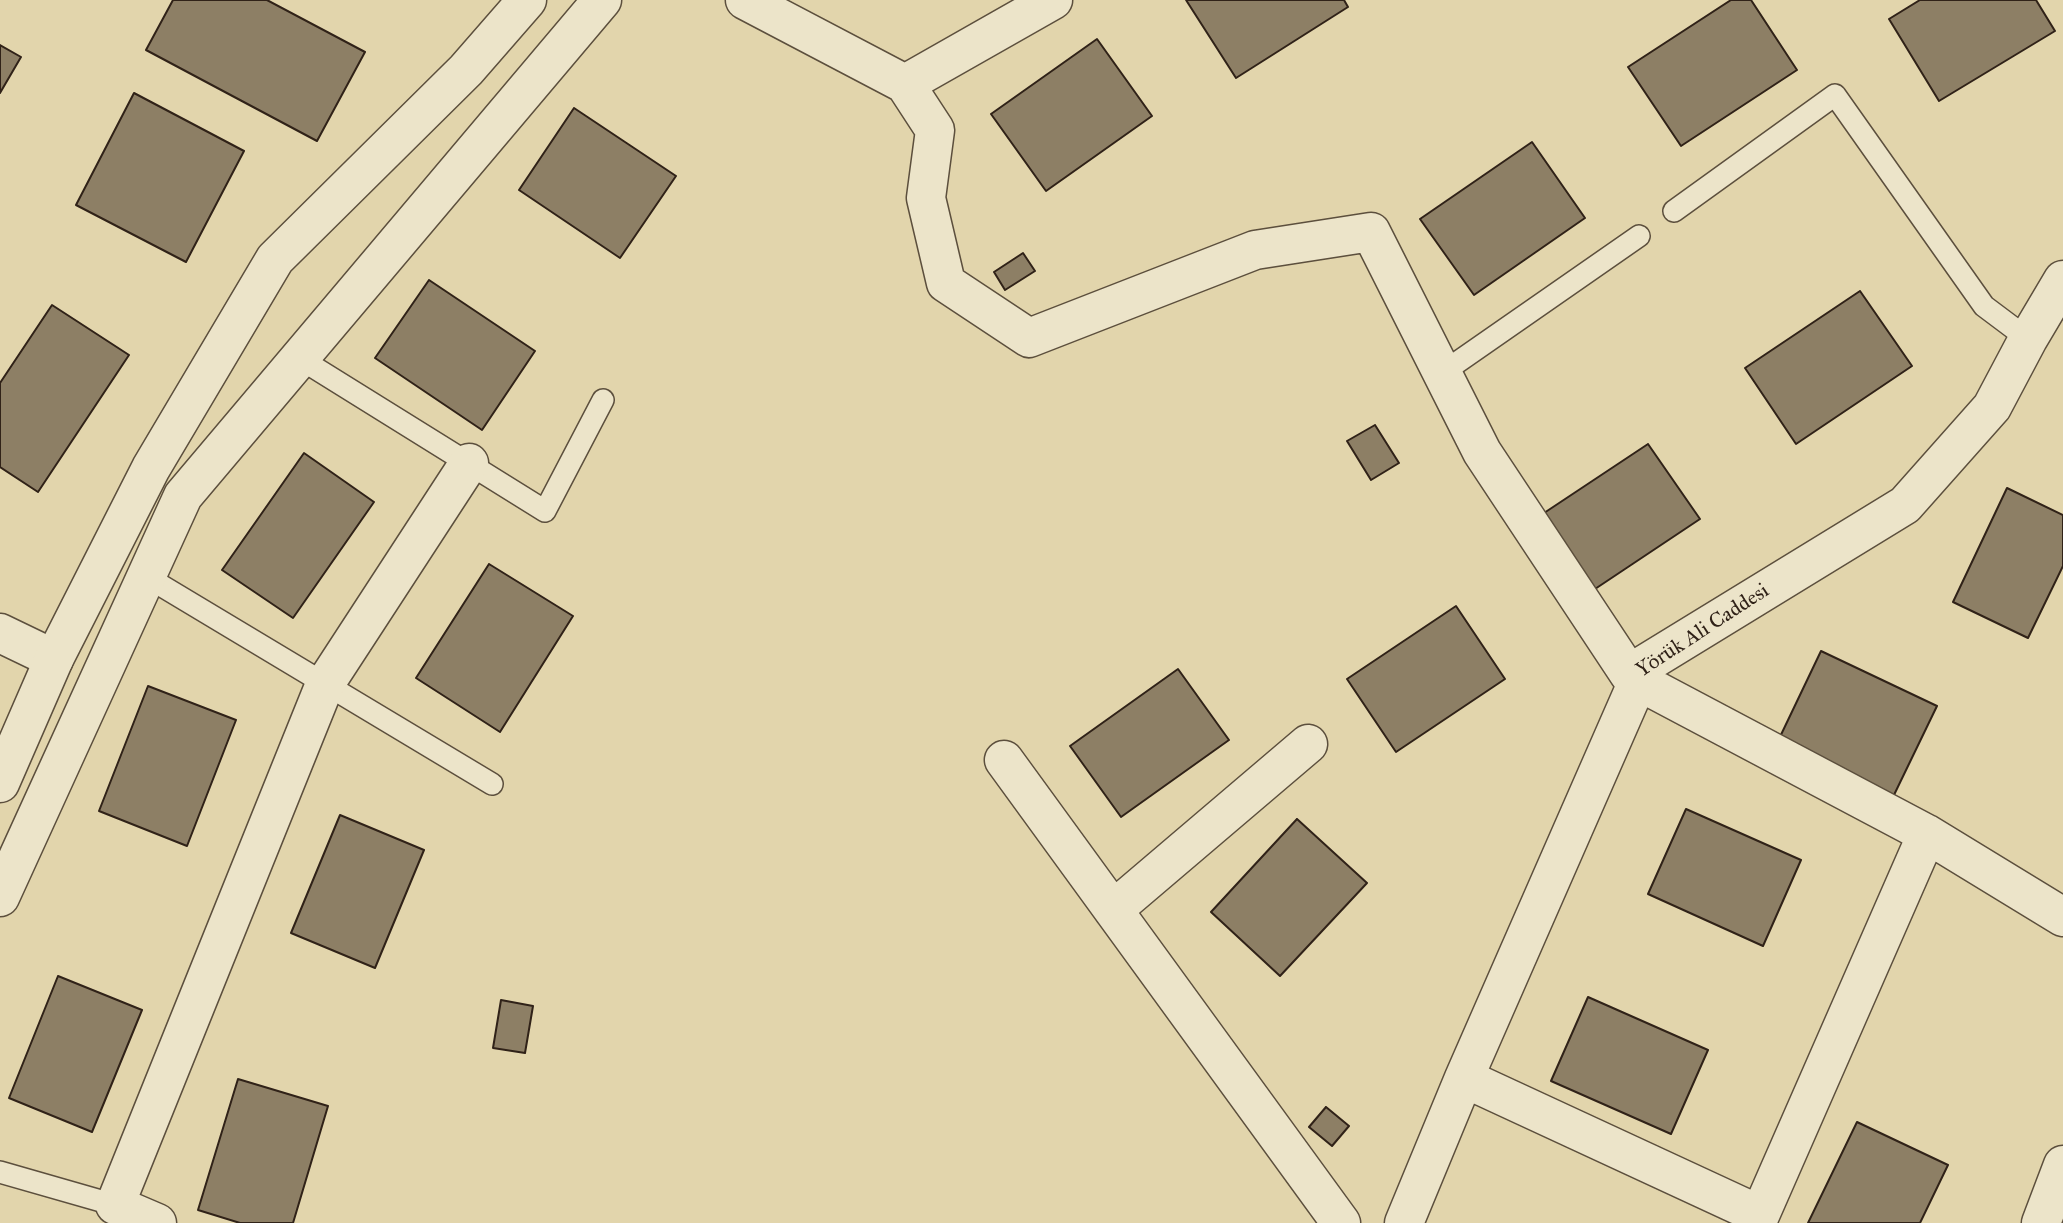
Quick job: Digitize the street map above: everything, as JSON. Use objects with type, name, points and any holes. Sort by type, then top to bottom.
[{"type":"street","points":[[0,783],[54,659],[151,468],[275,259],[466,70],[527,0]]},
{"type":"street","points":[[0,897],[183,496],[602,0]]},
{"type":"street","points":[[745,0],[905,84],[935,130],[926,198],[946,283],[1029,338],[1255,250],[1371,232],[1482,452],[1633,678],[1927,834],[2063,917]]},
{"type":"street","points":[[905,84],[1053,0]]},
{"type":"street","name":"Yörük Ali Caddesi","points":[[1404,1223],[1633,678],[1905,505],[1992,407],[2063,280]]},
{"type":"street","points":[[157,1223],[115,1205],[325,684],[469,463]]},
{"type":"street","points":[[0,633],[54,659]]},
{"type":"street","points":[[1113,910],[1308,744]]},
{"type":"street","points":[[1004,760],[1342,1223]]},
{"type":"street","points":[[1464,1078],[1760,1215],[1927,834]]},
{"type":"street","points":[[2041,1223],[2063,1165]]},
{"type":"lane","points":[[1674,211],[1835,95],[1984,306],[2028,339]]},
{"type":"lane","points":[[1442,373],[1639,236]]},
{"type":"lane","points":[[299,358],[545,511],[603,400]]},
{"type":"lane","points":[[147,577],[492,785]]},
{"type":"lane","points":[[0,1172],[115,1205]]},
{"type":"building","points":[[173,0],[267,0],[365,52],[317,141],[146,50]]},
{"type":"building","points":[[1186,0],[1344,0],[1348,7],[1236,78]]},
{"type":"building","points":[[1731,0],[1751,0],[1797,70],[1681,146],[1628,67]]},
{"type":"building","points":[[1920,0],[2036,0],[2055,31],[1939,101],[1889,19]]},
{"type":"building","points":[[1097,39],[1152,116],[1046,191],[991,114]]},
{"type":"building","points":[[0,45],[21,57],[0,93]]},
{"type":"building","points":[[134,93],[244,151],[186,262],[76,205]]},
{"type":"building","points":[[574,108],[676,176],[620,258],[519,190]]},
{"type":"building","points":[[1532,142],[1585,218],[1474,295],[1420,219]]},
{"type":"building","points":[[1023,253],[1035,271],[1005,290],[994,272]]},
{"type":"building","points":[[429,280],[535,351],[482,430],[375,358]]},
{"type":"building","points":[[1860,291],[1912,366],[1796,444],[1745,368]]},
{"type":"building","points":[[52,305],[129,355],[38,492],[0,467],[0,383]]},
{"type":"building","points":[[1375,425],[1399,463],[1371,480],[1347,441]]},
{"type":"building","points":[[1648,444],[1700,519],[1589,593],[1538,517]]},
{"type":"building","points":[[304,453],[374,502],[293,618],[222,570]]},
{"type":"building","points":[[2007,488],[2063,515],[2063,566],[2028,638],[1953,602]]},
{"type":"building","points":[[489,564],[573,616],[500,732],[416,678]]},
{"type":"building","points":[[1456,606],[1505,679],[1396,752],[1347,679]]},
{"type":"building","points":[[1821,651],[1937,706],[1893,797],[1778,741]]},
{"type":"building","points":[[1178,669],[1229,740],[1121,817],[1070,746]]},
{"type":"building","points":[[148,686],[236,720],[187,846],[99,811]]},
{"type":"building","points":[[1686,809],[1801,860],[1763,946],[1648,894]]},
{"type":"building","points":[[340,815],[424,850],[375,968],[291,933]]},
{"type":"building","points":[[1297,819],[1367,883],[1280,976],[1211,912]]},
{"type":"building","points":[[58,976],[142,1010],[92,1132],[9,1098]]},
{"type":"building","points":[[1588,997],[1708,1050],[1671,1134],[1551,1081]]},
{"type":"building","points":[[501,1000],[533,1006],[525,1053],[493,1048]]},
{"type":"building","points":[[238,1079],[328,1106],[293,1223],[240,1223],[198,1210]]},
{"type":"building","points":[[1326,1107],[1349,1126],[1332,1146],[1309,1127]]},
{"type":"building","points":[[1857,1122],[1948,1165],[1920,1223],[1808,1223]]}]
